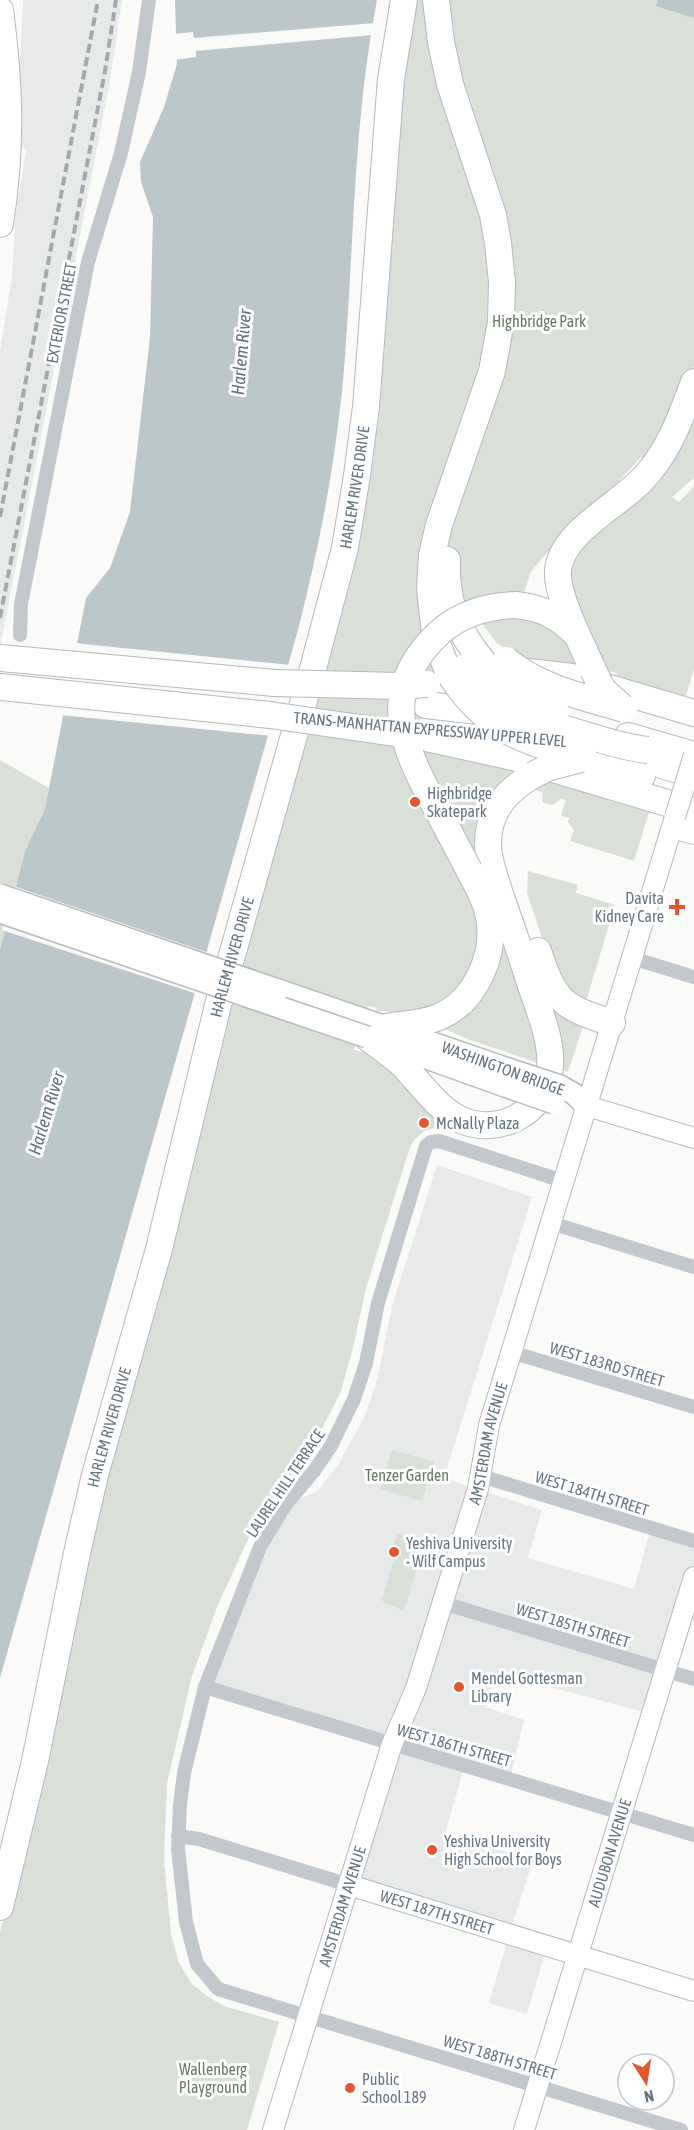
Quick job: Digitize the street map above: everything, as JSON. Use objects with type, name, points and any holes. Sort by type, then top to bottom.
[{"type":"highway","name":"HARLEM RIVER DRIVE","points":[[0,1848],[82,1472],[145,1248],[204,1002],[301,660],[332,535],[346,455],[356,375],[376,85],[390,0]]},
{"type":"highway","name":"HARLEM RIVER DRIVE","points":[[0,1907],[33,1772],[95,1475],[159,1249],[218,1005],[345,548],[366,406],[390,90],[404,0]]},
{"type":"highway","points":[[436,0],[441,42],[450,84],[493,215],[501,263],[502,292],[500,331],[492,371],[433,548],[430,582],[450,612],[478,631],[476,666],[459,688],[474,705],[506,731],[524,741],[694,792]]},
{"type":"highway","points":[[449,0],[452,33],[461,74],[506,212],[512,244],[514,285],[512,338],[506,367],[452,530],[446,565],[450,612],[437,645],[546,707],[590,728],[648,750],[693,762]]},
{"type":"highway","points":[[0,10],[10,109],[6,180],[0,224]]},
{"type":"highway","points":[[624,709],[603,690],[593,670],[559,583],[558,571],[563,552],[577,534],[627,495],[650,471],[674,433],[694,382]]},
{"type":"highway","points":[[579,637],[555,616],[536,608],[515,605],[477,611],[458,619],[432,639],[411,671],[404,692],[401,722],[406,747],[485,902],[490,927],[488,951],[480,975],[465,998],[446,1013],[424,1021],[375,1029],[397,1060],[447,1111],[461,1120],[490,1125],[514,1119],[530,1109],[542,1095],[547,1084],[550,1068],[547,1038],[495,877],[489,850],[489,832],[494,814],[504,797],[526,779],[547,768],[584,758]]},
{"type":"highway","points":[[10,642],[36,658],[71,664]]},
{"type":"highway","points":[[0,658],[71,664]]},
{"type":"highway","name":"TRANS-MANHATTAN EXPRESSWAY UPPER LEVEL","points":[[71,664],[275,683],[425,713],[572,723],[621,734],[693,762]]},
{"type":"highway","points":[[476,666],[525,673],[550,687],[694,730]]},
{"type":"highway","points":[[425,713],[488,673],[540,672],[582,679],[694,713]]},
{"type":"highway","points":[[0,687],[270,715],[425,713],[513,757],[680,818]]},
{"type":"highway","points":[[0,694],[65,694]]},
{"type":"highway","points":[[526,779],[505,811],[502,842],[548,981],[556,995],[567,1005],[578,1012],[612,1023]]},
{"type":"main road","name":"AMSTERDAM AVENUE","points":[[273,2130],[392,1744],[416,1688],[443,1603],[481,1476],[486,1434],[632,958],[680,818],[693,762]]},
{"type":"main road","points":[[680,818],[694,834]]},
{"type":"main road","name":"WASHINGTON BRIDGE","points":[[0,896],[557,1094],[569,1106],[586,1106]]},
{"type":"main road","name":"WASHINGTON BRIDGE","points":[[0,912],[375,1029]]},
{"type":"main road","points":[[586,1106],[694,1138]]},
{"type":"main road","name":"AUDUBON AVENUE","points":[[524,2130],[694,1576]]},
{"type":"main road","name":"WEST 187TH STREET","points":[[348,1885],[694,1991]]},
{"type":"street","name":"EXTERIOR STREET","points":[[10,642],[21,604],[78,306],[88,262],[121,153],[139,72],[149,0]]},
{"type":"street","points":[[632,958],[694,977]]},
{"type":"street","name":"LAUREL HILL TERRACE","points":[[308,2017],[218,1989],[197,1964],[186,1922],[178,1836],[183,1773],[205,1687],[260,1547],[286,1504],[314,1471],[331,1446],[350,1409],[364,1369],[378,1303],[426,1146],[439,1141],[563,1181]]},
{"type":"street","points":[[550,1223],[694,1267]]},
{"type":"street","name":"WEST 183RD STREET","points":[[511,1352],[694,1407]]},
{"type":"street","name":"WEST 184TH STREET","points":[[481,1476],[694,1541]]},
{"type":"street","name":"WEST 185TH STREET","points":[[443,1603],[694,1678]]},
{"type":"street","name":"WEST 186TH STREET","points":[[205,1687],[694,1835]]},
{"type":"street","name":"WEST 187TH STREET","points":[[178,1836],[199,1839],[348,1885]]},
{"type":"street","name":"WEST 188TH STREET","points":[[308,2017],[681,2130]]},
{"type":"shaded area","points":[[23,0],[122,0],[110,81],[0,648],[0,351],[12,276],[16,210],[26,152],[18,139]]},
{"type":"shaded area","name":"Yeshiva University - Wilf Campus","points":[[437,1165],[532,1197],[444,1478],[542,1510],[528,1558],[634,1589],[651,1528],[694,1541],[694,1577],[652,1714],[497,1673],[485,1707],[524,1720],[510,1779],[465,1765],[445,1833],[533,1860],[509,1935],[349,1885],[392,1744],[205,1687],[286,1504],[318,1491],[339,1463],[364,1418],[377,1380],[392,1306]]},
{"type":"shaded area","points":[[509,1935],[547,1946],[527,2014],[489,2003]]},
{"type":"green space","name":"Highbridge Park","points":[[413,0],[694,0],[694,365],[681,403],[657,454],[640,458],[530,573],[523,597],[559,628],[583,669],[550,661],[526,659],[510,653],[496,642],[480,621],[425,627],[435,673],[425,678],[417,750],[450,753],[524,770],[518,775],[474,906],[479,938],[469,975],[441,1005],[391,1016],[388,1011],[376,1011],[377,1008],[368,1006],[354,1050],[361,1052],[363,1050],[401,1071],[449,1127],[437,1127],[421,1133],[410,1147],[366,1288],[341,1391],[313,1446],[256,1522],[217,1607],[192,1676],[167,1783],[164,1859],[171,1934],[179,1963],[192,1984],[207,1996],[224,2006],[279,2022],[247,2130],[0,2130],[0,1932],[20,1857],[97,1498],[352,549],[379,418],[393,170]]},
{"type":"green space","points":[[694,404],[694,478],[672,497],[679,502],[694,486],[694,668],[685,700],[616,677],[617,673],[601,669],[576,614],[567,567]]},
{"type":"green space","points":[[0,760],[49,788],[45,809],[25,851],[0,950]]},
{"type":"green space","points":[[545,778],[601,795],[609,801],[649,812],[634,861],[570,841],[574,830],[568,822],[569,818],[561,816],[566,800],[561,799],[552,805],[542,802],[543,793],[531,788]]},
{"type":"green space","points":[[528,871],[578,885],[576,893],[615,905],[584,1008],[555,977],[527,893]]},
{"type":"green space","points":[[494,906],[533,1031],[539,1063],[470,1040],[440,1027],[456,1018]]},
{"type":"green space","points":[[541,984],[584,1023],[568,1072],[558,1069]]},
{"type":"green space","name":"Tenzer Garden","points":[[392,1450],[434,1462],[422,1501],[380,1489]]},
{"type":"green space","points":[[397,1533],[411,1536],[409,1544],[413,1553],[421,1555],[404,1610],[384,1603],[382,1599],[395,1556],[393,1550]]},
{"type":"water","name":"Harlem River","points":[[175,0],[377,0],[369,44],[359,133],[342,392],[328,495],[298,630],[0,1678],[0,950],[25,851],[45,809],[86,598],[110,568],[130,512],[150,337],[153,217],[141,182],[140,162],[164,107],[177,64]]},
{"type":"water","points":[[658,0],[694,0],[694,18],[656,6]]},
{"type":"pier","points":[[375,23],[373,35],[196,51],[196,57],[174,60],[173,34],[193,32],[194,38]]},
{"type":"pier","points":[[74,643],[291,665],[271,736],[60,715]]},
{"type":"pier","points":[[13,886],[209,953],[197,994],[2,930]]},
{"type":"railway","points":[[0,517],[98,0]]},
{"type":"railway","points":[[0,618],[105,71],[116,0]]},
{"type":"place","name":"Highbridge Skatepark","points":[[415,802]]},
{"type":"place","name":"Davita Kidney Care","points":[[677,907]]},
{"type":"place","name":"McNally Plaza","points":[[424,1123]]},
{"type":"place","name":"Yeshiva University - Wilf Campus","points":[[394,1552]]},
{"type":"place","name":"Mendel Gottesman Library","points":[[459,1687]]},
{"type":"place","name":"Yeshiva University High School for Boys","points":[[432,1850]]},
{"type":"place","name":"Public School 189","points":[[350,2088]]},
{"type":"park label","name":"Wallenberg Playground","points":[[213,2078]]}]
